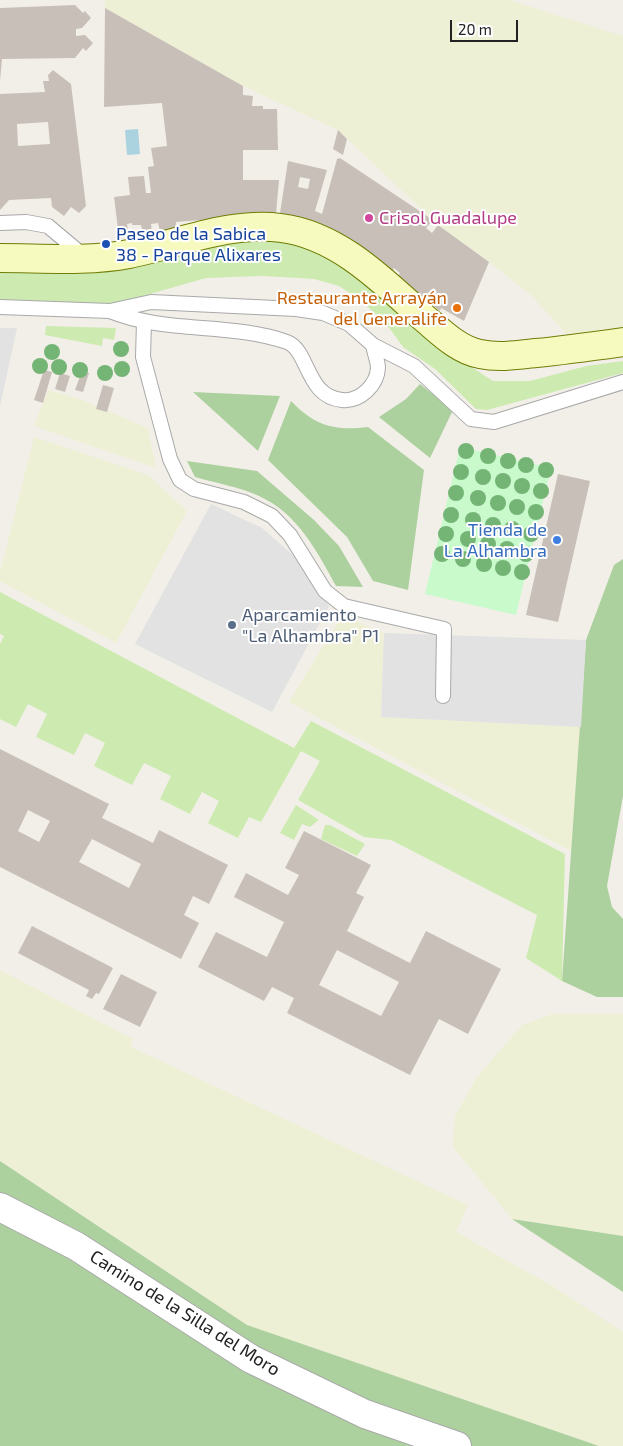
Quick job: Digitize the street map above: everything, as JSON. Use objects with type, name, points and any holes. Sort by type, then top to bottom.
[{"type":"street","points":[[0,258],[85,258],[128,254],[207,234],[256,227],[280,228],[305,233],[331,245],[363,265],[458,346],[478,354],[502,356],[623,342]]},
{"type":"street","name":"Camino de la Silla del Moro","points":[[0,1207],[76,1246],[251,1359],[364,1414],[456,1446]]},
{"type":"lane","points":[[0,223],[26,222],[48,226],[85,258]]},
{"type":"lane","points":[[0,307],[110,311],[151,302],[296,309],[323,314],[349,324],[373,345],[414,366],[471,419],[494,422],[623,382]]},
{"type":"lane","points":[[110,311],[144,322],[260,334],[290,343],[302,358],[313,382],[325,394],[342,400],[360,396],[374,384],[378,368],[373,345]]},
{"type":"lane","points":[[144,322],[143,357],[170,460],[180,480],[194,489],[244,502],[272,516],[290,535],[325,591],[344,606],[444,629],[443,696]]},
{"type":"green space","points":[[105,0],[509,0],[623,36],[623,328],[568,336],[531,295],[438,225],[338,130],[243,86],[105,8]]},
{"type":"green space","points":[[276,239],[300,244],[320,253],[362,281],[442,348],[493,381],[530,381],[586,366],[623,361],[623,373],[487,410],[476,409],[435,369],[403,347],[390,329],[361,300],[339,286],[314,279],[263,276],[206,278],[108,306],[0,302],[0,270]]},
{"type":"green space","points":[[46,326],[116,328],[114,340],[103,338],[102,346],[45,335]]},
{"type":"green space","points":[[420,384],[453,410],[430,458],[379,417],[406,399]]},
{"type":"green space","points":[[48,390],[77,398],[148,428],[156,468],[34,426]]},
{"type":"green space","points":[[193,392],[280,396],[258,451]]},
{"type":"green space","points":[[291,401],[309,416],[326,425],[345,428],[368,427],[424,470],[408,590],[373,581],[347,537],[268,460]]},
{"type":"green space","points":[[34,437],[148,475],[187,511],[116,643],[0,581],[0,572]]},
{"type":"green space","points":[[460,447],[551,468],[516,615],[425,594]]},
{"type":"green space","points":[[187,461],[257,471],[314,520],[339,546],[363,587],[336,586],[305,534],[284,512],[272,503],[244,490],[195,477]]},
{"type":"green space","points":[[623,559],[623,796],[607,886],[612,907],[623,919],[623,997],[597,997],[562,981],[586,640],[614,565]]},
{"type":"green space","points":[[0,592],[294,748],[311,721],[565,854],[562,981],[526,958],[537,915],[391,840],[364,837],[298,800],[320,761],[301,751],[261,822],[249,817],[238,838],[208,823],[219,801],[202,792],[190,814],[160,799],[171,776],[144,763],[132,785],[94,766],[105,743],[85,733],[74,755],[36,737],[47,714],[28,704],[16,727],[0,719],[0,644],[4,636],[0,634]]},
{"type":"green space","points":[[342,615],[384,633],[381,717],[581,727],[571,851],[289,702]]},
{"type":"green space","points":[[296,805],[319,820],[310,827],[302,824],[294,840],[280,833]]},
{"type":"green space","points":[[325,825],[330,825],[365,844],[357,856],[321,839]]},
{"type":"green space","points":[[0,970],[133,1039],[131,1047],[468,1205],[456,1232],[551,1285],[623,1332],[623,1446],[599,1446],[247,1325],[0,1161]]},
{"type":"green space","points":[[553,1014],[623,1014],[623,1236],[512,1219],[453,1147],[455,1116],[477,1077],[522,1025]]},
{"type":"green space","points":[[0,1161],[247,1325],[599,1446],[0,1446]]},
{"type":"green space","points":[[512,1219],[623,1236],[623,1292]]},
{"type":"shaded area","points":[[0,328],[17,328],[0,406]]},
{"type":"shaded area","name":"Aparcamiento \"La Alhambra\" P1","points":[[211,504],[262,528],[294,556],[329,606],[272,712],[135,644]]},
{"type":"shaded area","points":[[384,633],[586,640],[581,727],[381,717]]},
{"type":"water","points":[[138,129],[140,154],[127,155],[125,130]]},
{"type":"building","points":[[75,5],[83,13],[85,11],[91,18],[82,28],[76,29],[76,36],[85,35],[93,43],[86,51],[83,48],[75,58],[2,59],[0,81],[0,8]]},
{"type":"building","points":[[105,8],[243,86],[243,95],[253,96],[252,106],[263,106],[263,109],[277,109],[278,150],[243,150],[243,180],[279,180],[276,214],[176,222],[176,229],[161,235],[158,223],[151,224],[152,233],[143,234],[141,225],[132,225],[132,223],[127,224],[129,236],[119,237],[114,197],[130,195],[128,177],[144,176],[146,193],[151,193],[148,167],[154,166],[151,148],[167,146],[162,103],[104,107]]},
{"type":"building","points":[[53,70],[71,84],[86,206],[79,213],[71,207],[64,216],[52,207],[51,198],[9,200],[0,210],[0,94],[45,92],[43,81],[49,81],[48,75]],"holes":[[[48,122],[50,144],[18,146],[17,124]]]},
{"type":"building","points":[[338,130],[347,139],[343,155],[333,149]]},
{"type":"building","points":[[340,158],[433,220],[426,228],[432,233],[438,225],[489,262],[464,321],[441,308],[440,311],[397,277],[400,273],[394,268],[392,272],[379,263],[379,259],[335,232],[312,221],[280,213],[288,161],[327,170],[315,211],[322,214],[337,159]],"holes":[[[300,177],[310,179],[308,189],[298,187]]]},
{"type":"building","points":[[44,370],[52,372],[43,403],[34,400]]},
{"type":"building","points":[[82,371],[89,373],[83,392],[75,390]]},
{"type":"building","points":[[60,373],[70,376],[65,392],[55,389]]},
{"type":"building","points":[[103,385],[114,388],[107,412],[96,409]]},
{"type":"building","points":[[558,474],[590,481],[558,622],[526,615]]},
{"type":"building","points":[[0,749],[109,804],[102,818],[153,843],[159,830],[228,865],[209,904],[193,896],[184,915],[199,923],[181,959],[0,867]],"holes":[[[28,810],[50,821],[39,842],[18,831]],[[92,839],[141,864],[129,888],[79,862]]]},
{"type":"building","points":[[304,831],[371,865],[356,893],[364,897],[347,931],[410,963],[426,931],[501,969],[468,1034],[439,1019],[410,1075],[287,1013],[294,998],[272,987],[264,1001],[198,967],[216,932],[267,957],[284,922],[234,897],[246,873],[288,895],[299,875],[285,868]],"holes":[[[337,950],[399,982],[381,1016],[319,985]]]},
{"type":"building","points":[[32,926],[113,968],[99,994],[96,993],[92,999],[86,996],[89,990],[18,953]]},
{"type":"building","points":[[121,974],[157,992],[140,1027],[103,1009]]},
{"type":"place","name":"Crisol Guadalupe","points":[[369,218]]},
{"type":"place","name":"Paseo de la Sabica 38 - Parque Alixares","points":[[106,244]]},
{"type":"place","name":"Restaurante Arrayán del Generalife","points":[[457,308]]},
{"type":"place","name":"Tienda de La Alhambra","points":[[557,540]]},
{"type":"place","name":"Aparcamiento \"La Alhambra\" P1","points":[[232,625]]}]
